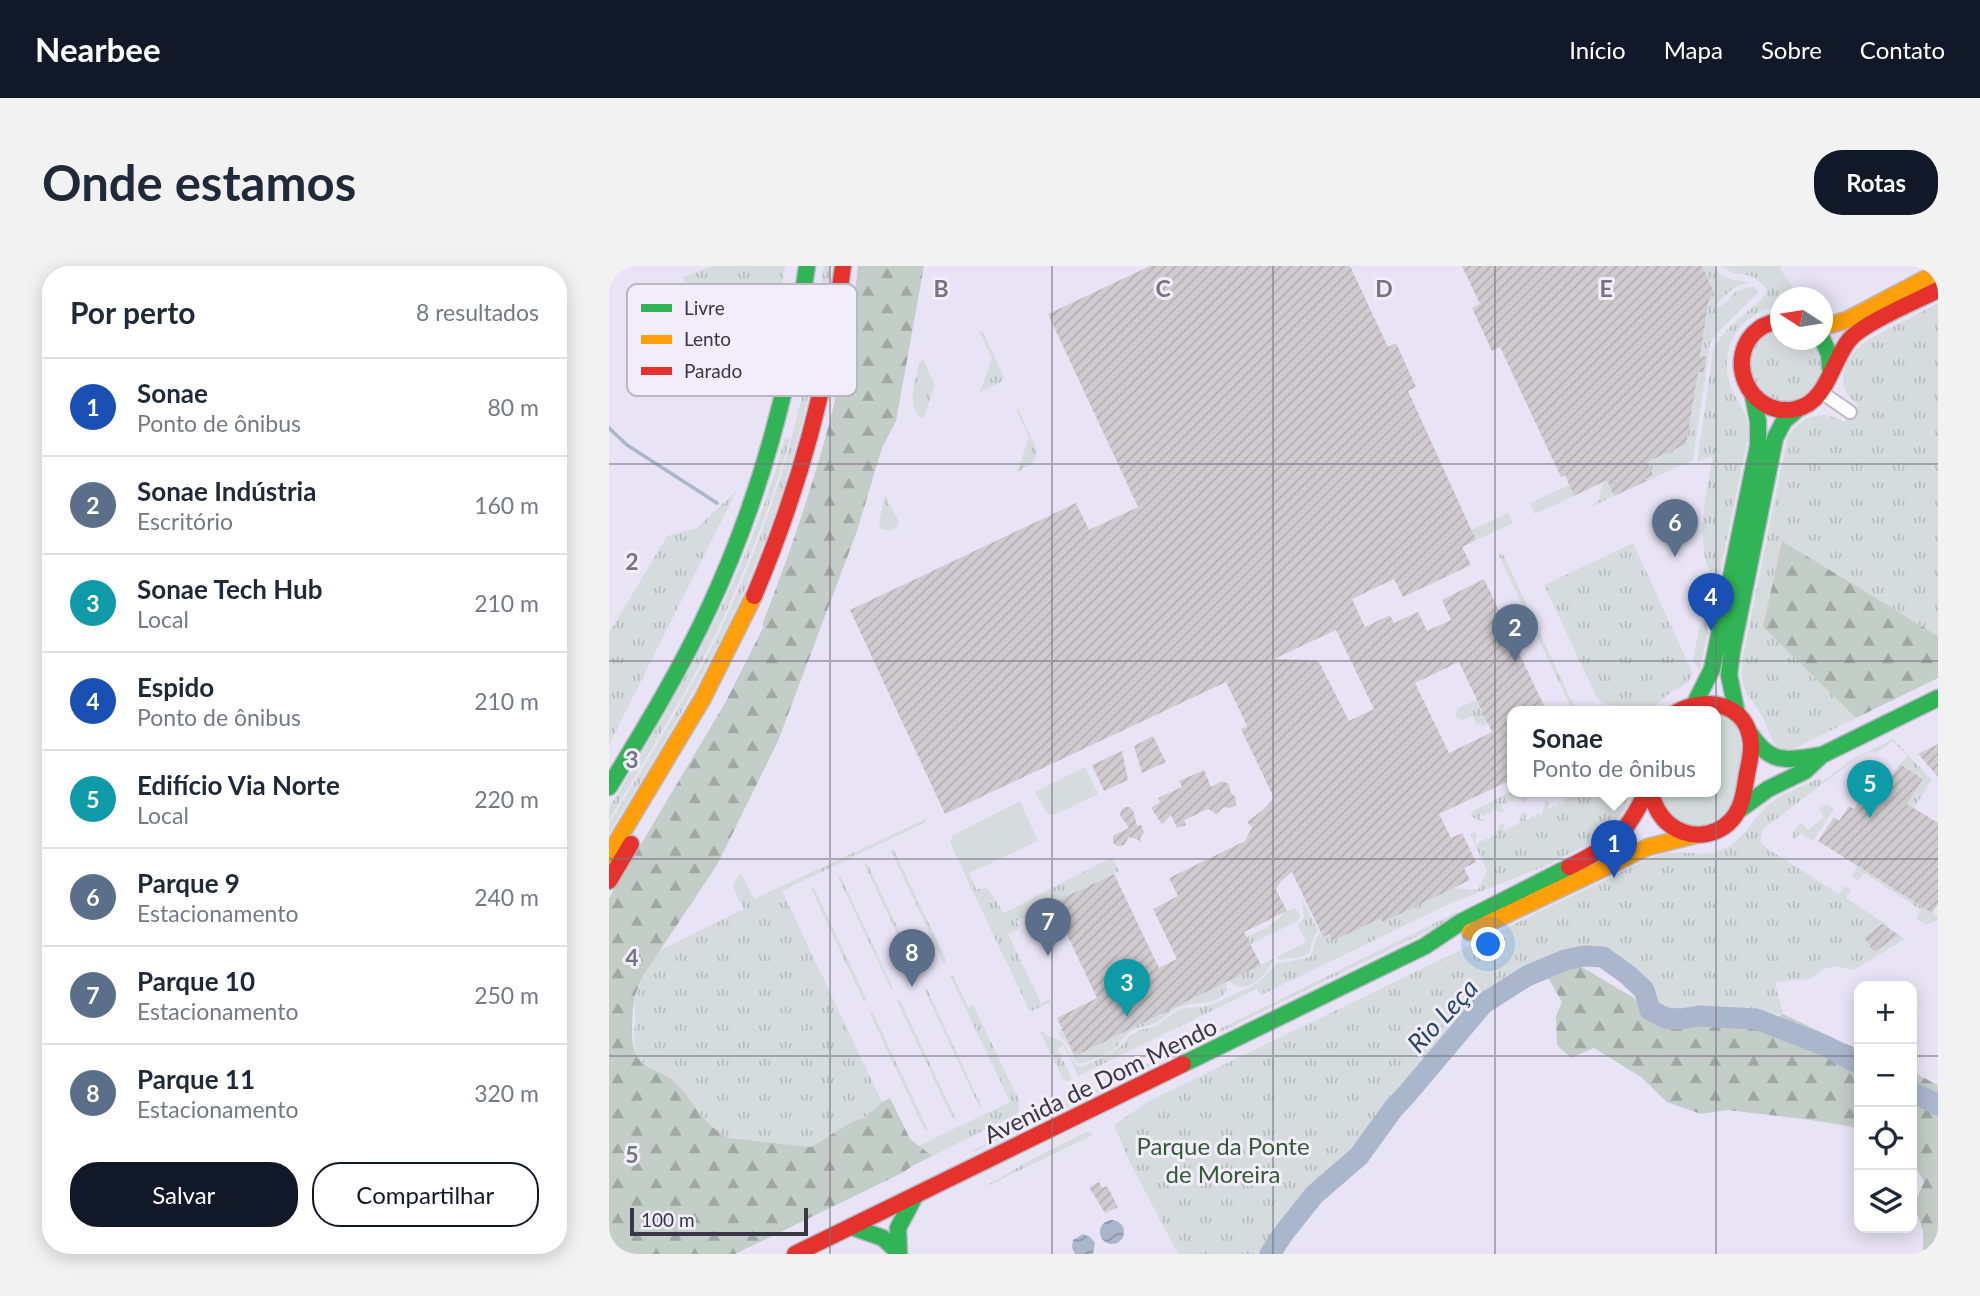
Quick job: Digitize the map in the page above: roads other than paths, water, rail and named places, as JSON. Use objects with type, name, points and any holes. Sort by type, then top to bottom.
[{"type":"main road","points":[[804,284],[807,266]]},
{"type":"main road","points":[[841,284],[843,266]]},
{"type":"main road","points":[[1833,324],[1847,320],[1938,272]]},
{"type":"main road","points":[[1938,290],[1855,334],[1837,355],[1821,392],[1784,421],[1775,438],[1729,675],[1737,715],[1748,732],[1762,750],[1775,757],[1791,760],[1822,755],[1938,698]]},
{"type":"main road","points":[[1695,703],[1712,669],[1760,432],[1753,396],[1741,373],[1741,360],[1744,347],[1756,331],[1770,323]]},
{"type":"main road","points":[[1827,350],[1830,370]]},
{"type":"main road","points":[[609,787],[660,701],[723,577],[748,515],[784,396]]},
{"type":"main road","points":[[609,856],[692,718],[731,646],[759,586],[796,486],[821,396]]},
{"type":"main road","points":[[1753,396],[1775,409],[1799,408]]},
{"type":"main road","points":[[1689,706],[1704,701],[1718,704],[1737,715]]},
{"type":"main road","points":[[1739,810],[1750,758],[1748,732]]},
{"type":"main road","points":[[1739,810],[1769,789],[1805,771],[1822,755]]},
{"type":"main road","name":"Avenida de Dom Mendo","points":[[795,1254],[1425,946],[1461,922],[1616,842],[1629,828],[1646,797]]},
{"type":"main road","points":[[1651,797],[1666,823],[1696,835]]},
{"type":"main road","points":[[609,881],[636,836],[643,799]]},
{"type":"main road","name":"Avenida de Dom Mendo","points":[[1425,946],[1468,933],[1648,847],[1712,833],[1723,828],[1739,810]]},
{"type":"main road","points":[[899,1253],[898,1228],[915,1196]]},
{"type":"main road","points":[[852,1227],[882,1236],[899,1253]]},
{"type":"street","points":[[1821,392],[1850,412]]},
{"type":"water","points":[[1112,1220],[1120,1224],[1124,1232],[1120,1240],[1112,1244],[1104,1240],[1100,1232],[1104,1224]]},
{"type":"water","points":[[1083,1234],[1095,1243],[1093,1254],[1075,1254],[1072,1248],[1073,1240]]},
{"type":"waterway","points":[[609,428],[627,445],[717,503]]},
{"type":"waterway","name":"Rio Leça","points":[[1270,1254],[1314,1195],[1359,1156],[1393,1109],[1483,1004],[1527,976],[1565,960],[1584,956],[1603,957],[1644,990],[1650,1010],[1665,1018],[1699,1016],[1756,1019],[1826,1046],[1854,1061]]},
{"type":"waterway","name":"Rio Leça","points":[[1917,1094],[1938,1105]]},
{"type":"place","name":"Parque 9","points":[[1675,557]]},
{"type":"place","name":"Espido","points":[[1711,631]]},
{"type":"place","name":"Sonae Indústria","points":[[1515,662]]},
{"type":"place","name":"Edifício Via Norte","points":[[1870,818]]},
{"type":"place","name":"Sonae","points":[[1614,878]]},
{"type":"place","name":"Parque 10","points":[[1048,956]]},
{"type":"place","name":"Parque 11","points":[[912,987]]},
{"type":"place","name":"Sonae Tech Hub","points":[[1127,1017]]},
{"type":"park label","name":"Parque da Ponte de Moreira","points":[[1223,1159]]}]
